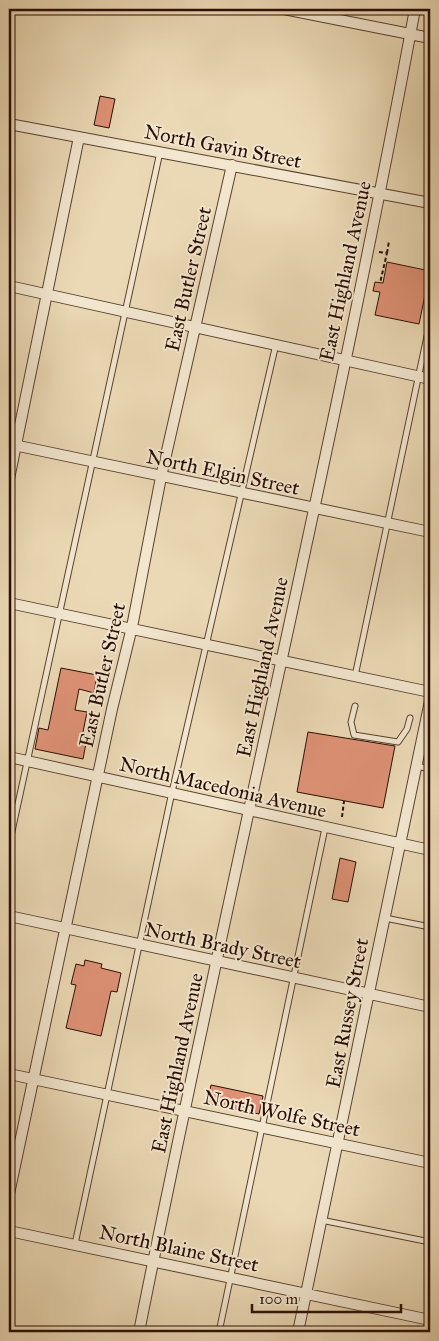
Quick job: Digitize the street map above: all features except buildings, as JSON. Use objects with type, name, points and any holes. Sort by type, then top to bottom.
[{"type":"street","points":[[284,9],[430,38]]},
{"type":"street","name":"East Highland Avenue","points":[[139,1332],[314,508],[415,9]]},
{"type":"street","name":"North Gavin Street","points":[[9,124],[430,203]]},
{"type":"street","points":[[9,479],[12,445],[48,294],[79,137]]},
{"type":"street","name":"East Butler Street","points":[[9,1194],[32,1079],[132,628],[161,477],[232,165]]},
{"type":"street","points":[[9,286],[430,378]]},
{"type":"street","name":"North Elgin Street","points":[[12,445],[430,532]]},
{"type":"street","points":[[9,603],[430,692]]},
{"type":"street","name":"East Russey Street","points":[[298,1332],[430,701]]},
{"type":"street","name":"North Macedonia Avenue","points":[[9,757],[430,850]]},
{"type":"street","name":"North Brady Street","points":[[9,916],[430,1007]]},
{"type":"street","name":"North Wolfe Street","points":[[9,1074],[430,1163]]},
{"type":"street","name":"North Blaine Street","points":[[9,1231],[430,1320]]},
{"type":"lane","points":[[9,845],[58,612],[160,152]]},
{"type":"lane","points":[[354,676],[430,322]]},
{"type":"lane","points":[[75,1244],[172,792],[208,644],[276,344]]},
{"type":"lane","points":[[355,706],[350,722],[354,735],[364,738],[398,742],[407,729],[410,718]]},
{"type":"lane","points":[[417,766],[430,769]]},
{"type":"lane","points":[[219,1332],[232,1278],[292,977],[325,828]]},
{"type":"lane","points":[[384,917],[430,927]]},
{"type":"lane","points":[[320,1220],[430,1242]]},
{"type":"path","points":[[380,283],[389,241]]},
{"type":"path","points":[[379,252],[387,253]]},
{"type":"path","points":[[342,817],[344,801]]}]
